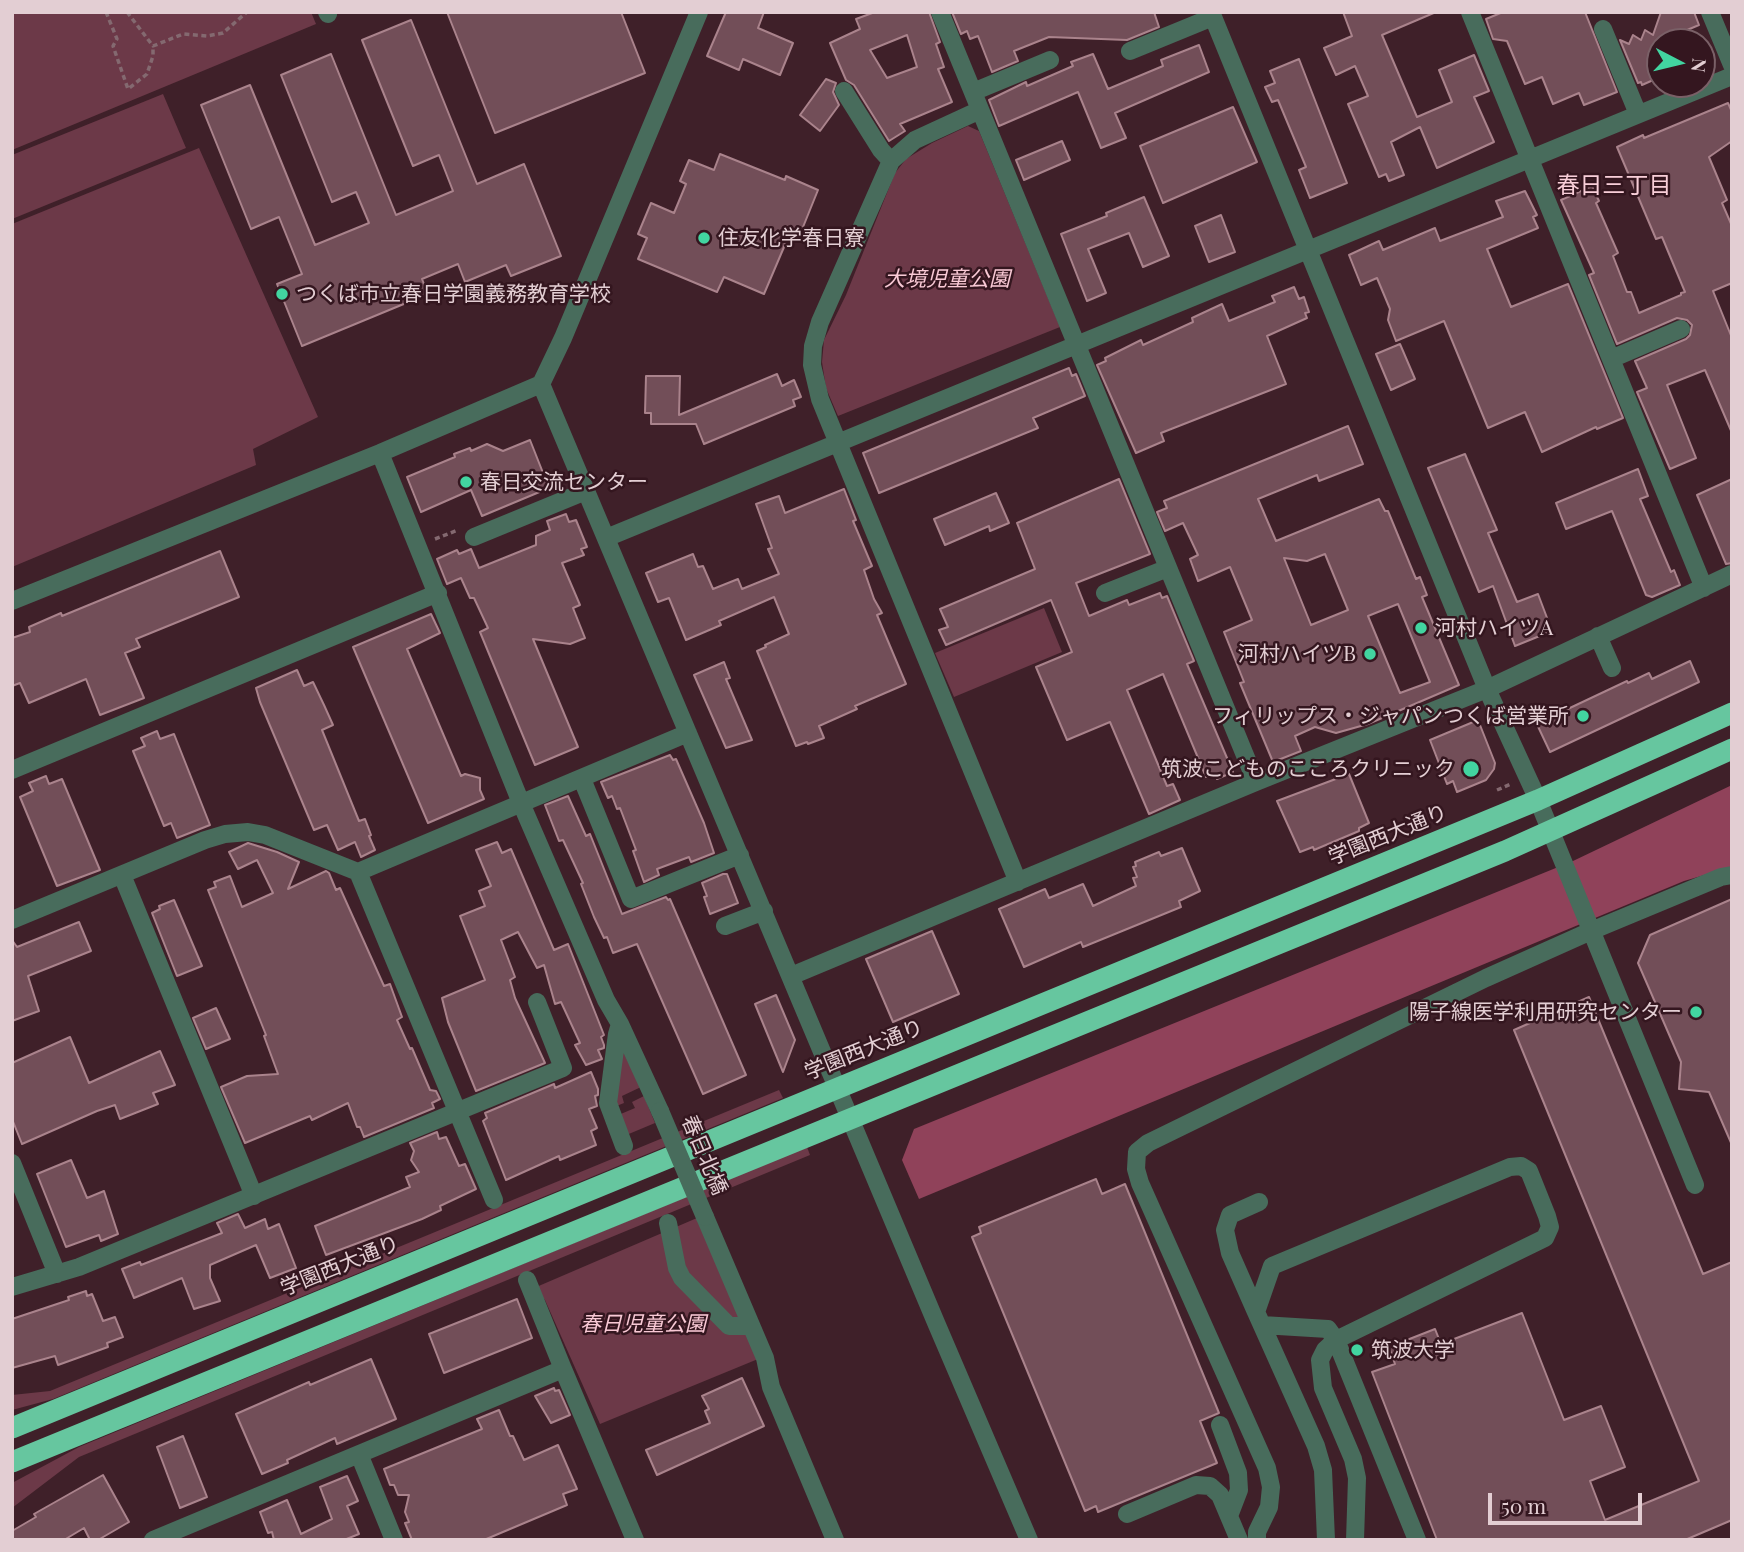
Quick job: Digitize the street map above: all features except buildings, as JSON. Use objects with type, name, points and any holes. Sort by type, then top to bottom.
[{"type":"highway","name":"学園西大通り","points":[[12,1428],[1538,800],[1732,713]]},
{"type":"highway","points":[[12,1462],[1550,831],[1732,749]]},
{"type":"street","points":[[12,601],[380,453],[541,384],[563,338],[699,12]]},
{"type":"street","points":[[940,12],[1256,782]]},
{"type":"street","points":[[1470,12],[1704,588]]},
{"type":"street","points":[[1710,12],[1732,65]]},
{"type":"street","points":[[1130,51],[1212,15],[1487,689],[1538,800],[1695,1185]]},
{"type":"street","points":[[1603,29],[1638,114]]},
{"type":"street","points":[[973,92],[1050,60]]},
{"type":"street","points":[[606,538],[1732,76]]},
{"type":"street","points":[[844,91],[881,150],[891,161]]},
{"type":"street","points":[[980,110],[915,140],[891,161],[820,322],[813,346],[814,377],[820,399],[1018,882]]},
{"type":"street","points":[[1611,359],[1681,329]]},
{"type":"street","points":[[541,384],[1029,1540]]},
{"type":"street","name":"春日北橋","points":[[380,453],[521,803],[606,1000],[660,1111],[765,1358],[771,1387],[835,1540]]},
{"type":"street","points":[[474,537],[586,491]]},
{"type":"street","points":[[1105,593],[1168,568]]},
{"type":"street","points":[[791,976],[1487,689],[1577,638],[1598,636],[1732,574]]},
{"type":"street","points":[[12,770],[438,593]]},
{"type":"street","points":[[1598,636],[1612,668]]},
{"type":"street","points":[[358,872],[688,733]]},
{"type":"street","points":[[582,779],[631,899],[740,855]]},
{"type":"street","points":[[12,920],[225,834],[248,832],[265,835],[358,872],[494,1199]]},
{"type":"street","points":[[122,875],[254,1196]]},
{"type":"street","points":[[1257,1540],[1257,1532],[1269,1507],[1271,1487],[1266,1468],[1140,1183],[1136,1169],[1137,1152],[1148,1143],[1210,1112],[1474,984],[1591,931],[1721,877],[1732,875]]},
{"type":"street","points":[[725,926],[764,911]]},
{"type":"street","points":[[12,1287],[79,1267],[563,1068],[537,1002]]},
{"type":"street","points":[[620,1024],[608,1103],[624,1146]]},
{"type":"street","points":[[12,1163],[57,1274]]},
{"type":"street","points":[[1259,1318],[1272,1266],[1510,1167],[1521,1166],[1529,1171],[1550,1227],[1545,1238],[1336,1340],[1325,1350],[1320,1360],[1323,1388],[1353,1459],[1357,1478],[1355,1540]]},
{"type":"street","points":[[1259,1202],[1230,1215],[1225,1230],[1230,1253],[1316,1446],[1323,1469],[1326,1540]]},
{"type":"street","points":[[668,1223],[677,1268],[682,1278],[729,1325],[750,1326]]},
{"type":"street","points":[[527,1280],[635,1540]]},
{"type":"street","points":[[1259,1318],[1328,1329],[1336,1340],[1417,1540]]},
{"type":"street","points":[[161,1538],[563,1369]]},
{"type":"street","points":[[1220,1425],[1237,1473],[1239,1490],[1229,1516]]},
{"type":"street","points":[[359,1454],[394,1540]]},
{"type":"street","points":[[1127,1514],[1195,1485],[1210,1486],[1220,1495],[1239,1540]]},
{"type":"path","points":[[106,12],[117,39],[113,46],[128,89],[147,74],[153,46],[127,12]]},
{"type":"path","points":[[153,46],[183,34],[207,36],[223,33],[247,12]]},
{"type":"path","points":[[418,545],[463,528],[474,537]]},
{"type":"path","points":[[1497,790],[1512,783]]},
{"type":"green space","points":[[12,12],[311,12],[316,24],[12,150]]},
{"type":"green space","points":[[163,94],[186,148],[12,219],[12,155]]},
{"type":"green space","name":"大境児童公園","points":[[968,126],[979,131],[1060,327],[838,416],[826,388],[822,362],[824,340],[846,295],[895,173],[906,159]]},
{"type":"green space","points":[[199,148],[318,417],[253,449],[256,465],[12,567],[12,224]]},
{"type":"green space","points":[[1044,608],[1062,652],[954,697],[935,653]]},
{"type":"green space","points":[[619,1044],[641,1087],[622,1096],[624,1103],[614,1107]]},
{"type":"green space","points":[[779,1090],[783,1098],[53,1399],[12,1410],[12,1395],[50,1391]]},
{"type":"green space","points":[[644,1096],[655,1123],[624,1136],[616,1116],[635,1108],[632,1102]]},
{"type":"green space","points":[[807,1147],[810,1155],[79,1457],[12,1508],[12,1483],[79,1447]]},
{"type":"green space","name":"春日児童公園","points":[[697,1218],[758,1359],[600,1424],[545,1300],[534,1288]]},
{"type":"shaded area","points":[[1732,785],[1732,867],[1684,881],[919,1199],[902,1160],[914,1129],[1573,861]]},
{"type":"place","name":"住友化学春日寮","points":[[704,238]]},
{"type":"place","name":"つくば市立春日学園義務教育学校","points":[[282,294]]},
{"type":"place","name":"春日交流センター","points":[[466,482]]},
{"type":"place","name":"河村ハイツA","points":[[1421,628]]},
{"type":"place","name":"河村ハイツB","points":[[1370,654]]},
{"type":"place","name":"フィリップス・ジャパンつくば営業所","points":[[1583,716]]},
{"type":"place","name":"筑波こどものこころクリニック","points":[[1471,769]]},
{"type":"place","name":"陽子線医学利用研究センター","points":[[1696,1012]]},
{"type":"place","name":"筑波大学","points":[[1357,1350]]},
{"type":"district","name":"春日三丁目","points":[[1614,186]]}]
